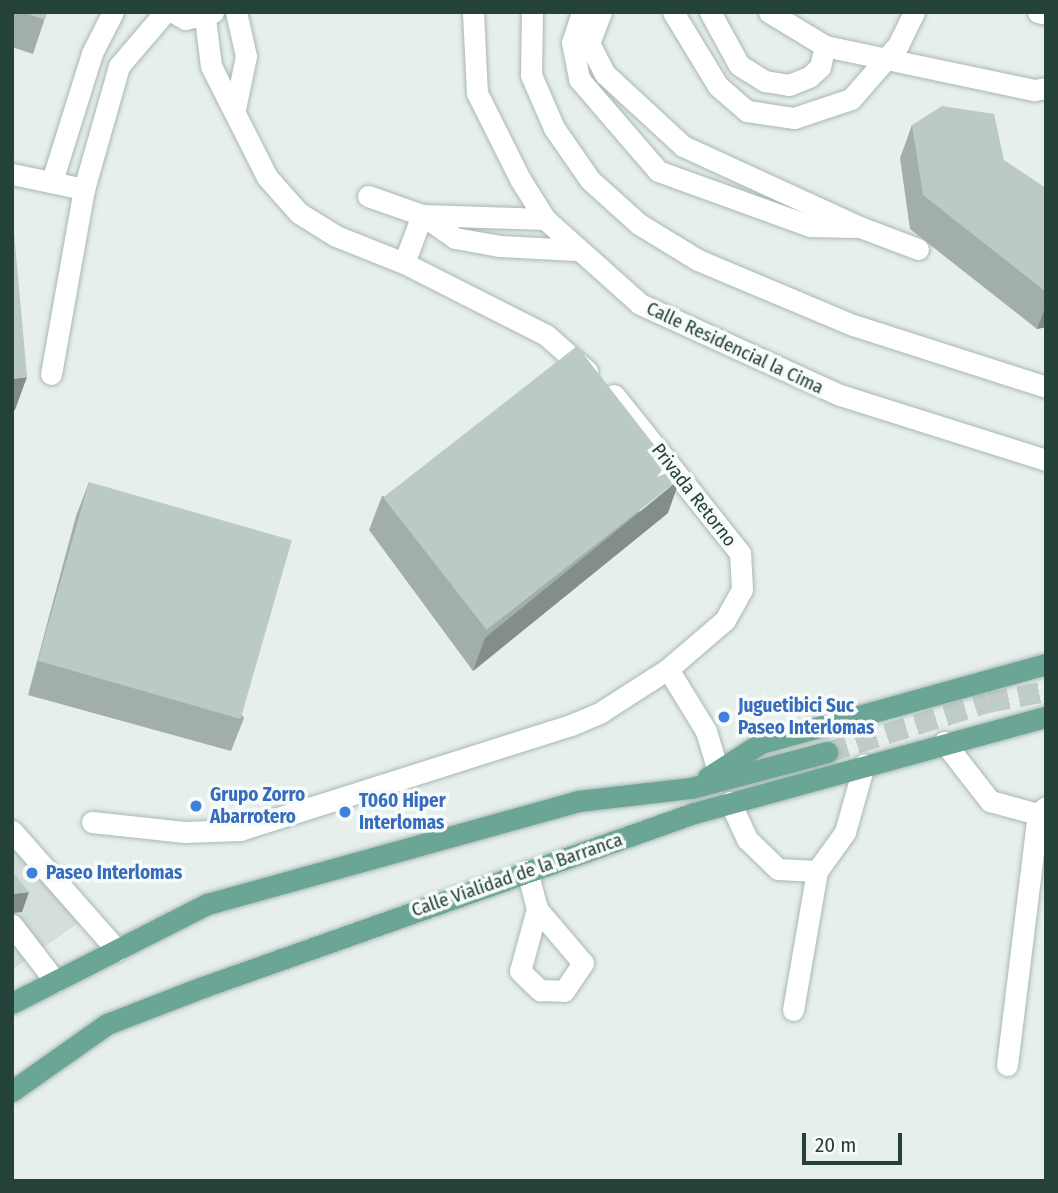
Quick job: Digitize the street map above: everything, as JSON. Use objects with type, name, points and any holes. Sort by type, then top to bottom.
[{"type":"main road","points":[[691,788],[761,743],[1046,664]]},
{"type":"main road","name":"Calle Vialidad de la Barranca","points":[[12,1091],[119,1019],[527,871],[730,802],[944,742],[1046,717]]},
{"type":"main road","points":[[12,1003],[207,904],[578,801],[691,788],[827,752]]},
{"type":"main road","points":[[12,1077],[71,1049]]},
{"type":"street","points":[[52,181],[92,53],[113,12]]},
{"type":"street","points":[[51,374],[84,189],[119,66],[165,12]]},
{"type":"street","points":[[173,12],[186,19],[209,15]]},
{"type":"street","points":[[235,109],[246,55],[236,12]]},
{"type":"street","name":"Calle Residencial la Cima","points":[[473,12],[477,93],[520,179],[545,219],[576,250],[640,304],[698,334],[840,395],[1046,460]]},
{"type":"street","points":[[532,12],[531,75],[554,128],[590,180],[639,224],[698,260],[853,325],[1046,387]]},
{"type":"street","points":[[582,12],[572,42],[579,79],[658,172],[810,226],[860,228]]},
{"type":"street","points":[[601,12],[589,43],[605,74],[683,146],[860,228],[918,248]]},
{"type":"street","points":[[673,12],[718,86],[747,111],[794,118],[851,99],[884,61],[914,12]]},
{"type":"street","points":[[710,12],[739,65],[765,81],[789,85],[808,77],[820,66],[825,46]]},
{"type":"street","points":[[769,12],[825,46],[884,61],[1034,90],[1046,88]]},
{"type":"street","points":[[1038,12],[1046,14]]},
{"type":"street","name":"Privada Retorno","points":[[92,821],[184,832],[240,831],[571,725],[611,706],[668,669],[725,620],[742,589],[740,552],[612,392],[546,335],[404,263],[335,236],[299,213],[267,177],[211,66],[209,15]]},
{"type":"street","points":[[92,53],[119,66]]},
{"type":"street","points":[[12,174],[84,189]]},
{"type":"street","points":[[368,196],[422,215],[456,237],[500,246],[576,250]]},
{"type":"street","points":[[422,215],[545,219]]},
{"type":"street","points":[[404,263],[422,215]]},
{"type":"street","points":[[668,669],[706,731],[718,771]]},
{"type":"street","points":[[944,742],[990,801],[1042,810],[1007,1065]]},
{"type":"street","points":[[793,1010],[817,871],[845,832],[864,765]]},
{"type":"street","points":[[730,802],[747,839],[778,869],[817,871]]},
{"type":"street","points":[[12,831],[117,950]]},
{"type":"street","points":[[527,871],[537,909],[583,963],[564,992],[540,990],[520,971],[537,909]]},
{"type":"street","points":[[12,925],[55,981]]},
{"type":"shaded area","name":"Paseo Interlomas","points":[[12,833],[92,913],[12,970]]},
{"type":"building","points":[[22,12],[47,12],[45,20]]},
{"type":"building","points":[[942,106],[994,114],[1004,160],[1046,188],[1046,292],[923,195],[912,125]]},
{"type":"building","points":[[12,210],[27,377],[12,379]]},
{"type":"building","points":[[577,346],[680,478],[487,630],[383,497]]},
{"type":"building","points":[[89,482],[292,540],[241,719],[38,661]]},
{"type":"building","points":[[12,871],[29,892],[12,894]]},
{"type":"tunnel","points":[[827,752],[988,702],[1046,691]]},
{"type":"place","name":"Juguetibici Suc Paseo Interlomas","points":[[724,717]]},
{"type":"place","name":"Grupo Zorro Abarrotero","points":[[196,806]]},
{"type":"place","name":"T060 Hiper Interlomas","points":[[345,812]]},
{"type":"place","name":"Paseo Interlomas","points":[[32,873]]}]
